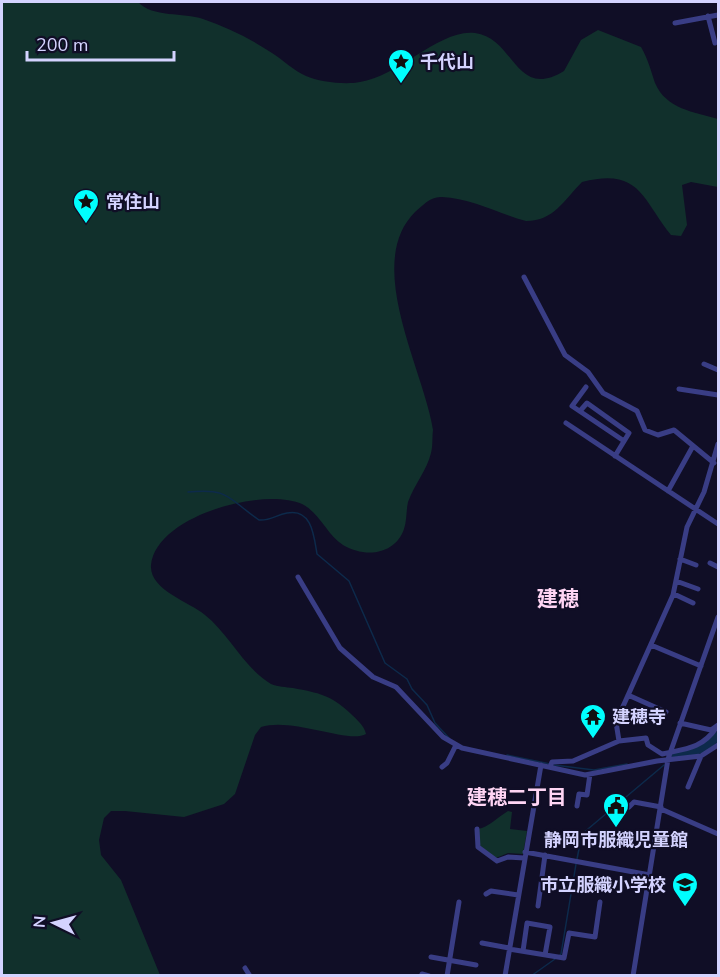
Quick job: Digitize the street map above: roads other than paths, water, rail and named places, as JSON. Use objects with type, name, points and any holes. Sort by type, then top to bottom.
[{"type":"street","points":[[675,23],[718,15]]},
{"type":"street","points":[[708,16],[715,43]]},
{"type":"street","points":[[524,277],[565,355],[588,372],[603,393],[637,411],[645,430],[658,435],[674,430],[714,463]]},
{"type":"street","points":[[704,364],[718,370]]},
{"type":"street","points":[[586,387],[572,406],[624,441]]},
{"type":"street","points":[[679,389],[718,395]]},
{"type":"street","points":[[580,411],[586,403],[629,433],[615,456]]},
{"type":"street","points":[[566,423],[718,524]]},
{"type":"street","points":[[619,741],[616,722],[674,594],[687,527],[697,511],[714,463],[718,444]]},
{"type":"street","points":[[668,491],[693,446]]},
{"type":"street","points":[[680,559],[696,565]]},
{"type":"street","points":[[710,563],[718,567]]},
{"type":"street","points":[[298,577],[340,648],[373,677],[396,687],[443,737],[456,745],[476,753],[567,772],[590,774],[668,759],[701,756],[718,745]]},
{"type":"street","points":[[676,581],[698,589]]},
{"type":"street","points":[[674,594],[693,603]]},
{"type":"street","points":[[633,975],[668,759],[718,617]]},
{"type":"street","points":[[651,645],[701,666]]},
{"type":"street","points":[[628,695],[666,712]]},
{"type":"street","points":[[680,723],[693,728],[717,727]]},
{"type":"street","points":[[550,767],[552,762],[580,759],[619,741],[646,738],[648,745],[662,754],[696,747],[703,743],[717,727]]},
{"type":"street","points":[[442,767],[447,763],[456,745]]},
{"type":"street","points":[[688,787],[701,756]]},
{"type":"street","points":[[505,975],[541,765]]},
{"type":"street","points":[[577,806],[579,794],[587,795],[590,774]]},
{"type":"street","points":[[629,807],[634,802],[661,808],[718,834]]},
{"type":"street","points":[[477,829],[478,847],[498,861],[508,857],[545,855],[650,875]]},
{"type":"street","points":[[538,906],[545,855]]},
{"type":"street","points":[[486,894],[491,891],[518,896]]},
{"type":"street","points":[[447,975],[459,902]]},
{"type":"street","points":[[482,943],[564,958],[569,933],[595,937],[600,902]]},
{"type":"street","points":[[523,951],[527,923],[550,927],[545,955]]},
{"type":"street","points":[[431,957],[476,965]]},
{"type":"street","points":[[245,968],[250,975]]},
{"type":"street","points":[[422,974],[429,975]]},
{"type":"waterway","points":[[188,492],[220,493],[234,500],[259,520],[287,513],[302,515],[307,519],[313,532],[317,554],[349,581],[385,663],[407,679],[412,689],[427,705],[435,723],[449,738]]},
{"type":"waterway","points":[[676,756],[703,748],[718,736]]},
{"type":"waterway","points":[[507,755],[550,764]]},
{"type":"waterway","points":[[670,757],[676,756]]},
{"type":"waterway","points":[[554,765],[594,770],[627,764]]},
{"type":"waterway","points":[[577,859],[582,834],[664,765]]},
{"type":"waterway","points":[[559,956],[576,864]]},
{"type":"waterway","points":[[531,976],[555,959]]},
{"type":"place","name":"千代山","points":[[401,85]]},
{"type":"place","name":"常住山","points":[[86,225]]},
{"type":"place","name":"建穂寺","points":[[593,740]]},
{"type":"place","name":"静岡市服織児童館","points":[[616,829]]},
{"type":"place","name":"市立服織小学校","points":[[685,908]]},
{"type":"district","name":"建穂","points":[[558,599]]},
{"type":"district","name":"建穂二丁目","points":[[517,797]]}]
